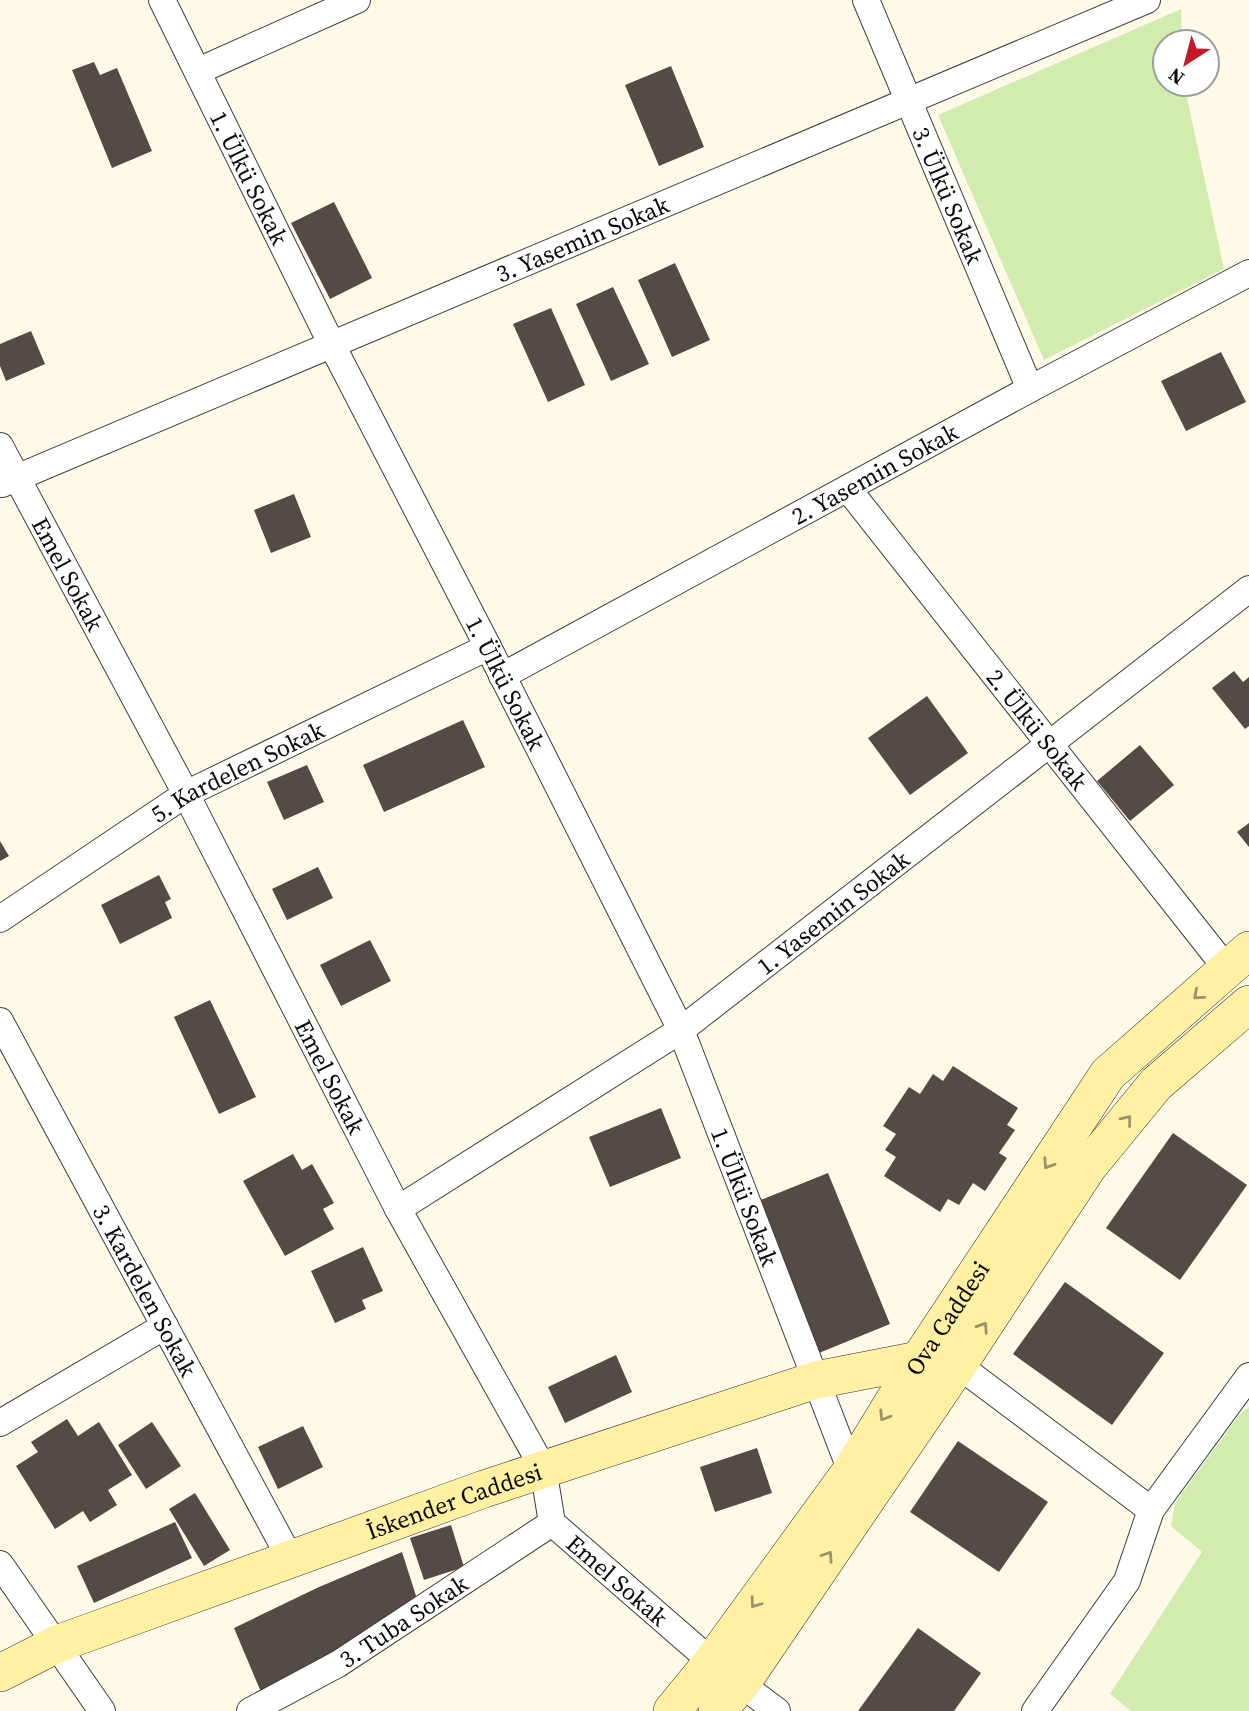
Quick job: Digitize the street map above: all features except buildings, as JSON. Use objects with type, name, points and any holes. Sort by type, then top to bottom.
[{"type":"street","name":"1. Ülkü Sokak","points":[[162,0],[332,345],[681,1030],[851,1471]]},
{"type":"street","points":[[198,71],[357,0]]},
{"type":"street","name":"3. Ülkü Sokak","points":[[866,0],[1030,389]]},
{"type":"street","name":"3. Yasemin Sokak","points":[[9,481],[1147,0]]},
{"type":"street","name":"2. Yasemin Sokak","points":[[502,676],[1249,273]]},
{"type":"street","name":"Emel Sokak","points":[[0,446],[9,481],[186,794],[398,1209],[543,1468],[552,1523],[712,1662]]},
{"type":"street","name":"2. Ülkü Sokak","points":[[848,489],[1050,745],[1238,960]]},
{"type":"street","name":"1. Yasemin Sokak","points":[[398,1209],[681,1030],[1249,589]]},
{"type":"street","name":"5. Kardelen Sokak","points":[[0,919],[186,794],[488,647]]},
{"type":"street","name":"Ova Caddesi","points":[[672,1711],[712,1662],[851,1471],[919,1360],[1108,1074],[1238,960]]},
{"type":"street","name":"Ova Caddesi","points":[[718,1711],[741,1684],[958,1365],[1088,1167],[1156,1084],[1249,1004]]},
{"type":"street","name":"3. Kardelen Sokak","points":[[0,1021],[291,1560]]},
{"type":"street","points":[[0,1423],[165,1325]]},
{"type":"street","name":"İskender Caddesi","points":[[0,1673],[57,1644],[543,1468],[816,1380],[919,1360],[958,1365]]},
{"type":"street","points":[[958,1365],[1151,1510]]},
{"type":"street","points":[[1035,1711],[1127,1581],[1151,1510],[1249,1377]]},
{"type":"street","name":"3. Tuba Sokak","points":[[250,1711],[338,1664],[552,1523]]},
{"type":"street","points":[[1,1567],[102,1711]]},
{"type":"street","points":[[712,1662],[777,1711]]},
{"type":"green space","points":[[1181,9],[1182,28],[1151,28],[1151,98],[1187,98],[1224,269],[1044,360],[938,115]]},
{"type":"green space","points":[[1249,1407],[1249,1711],[1131,1711],[1110,1694],[1202,1552],[1171,1526],[1175,1503],[1240,1414]]}]
